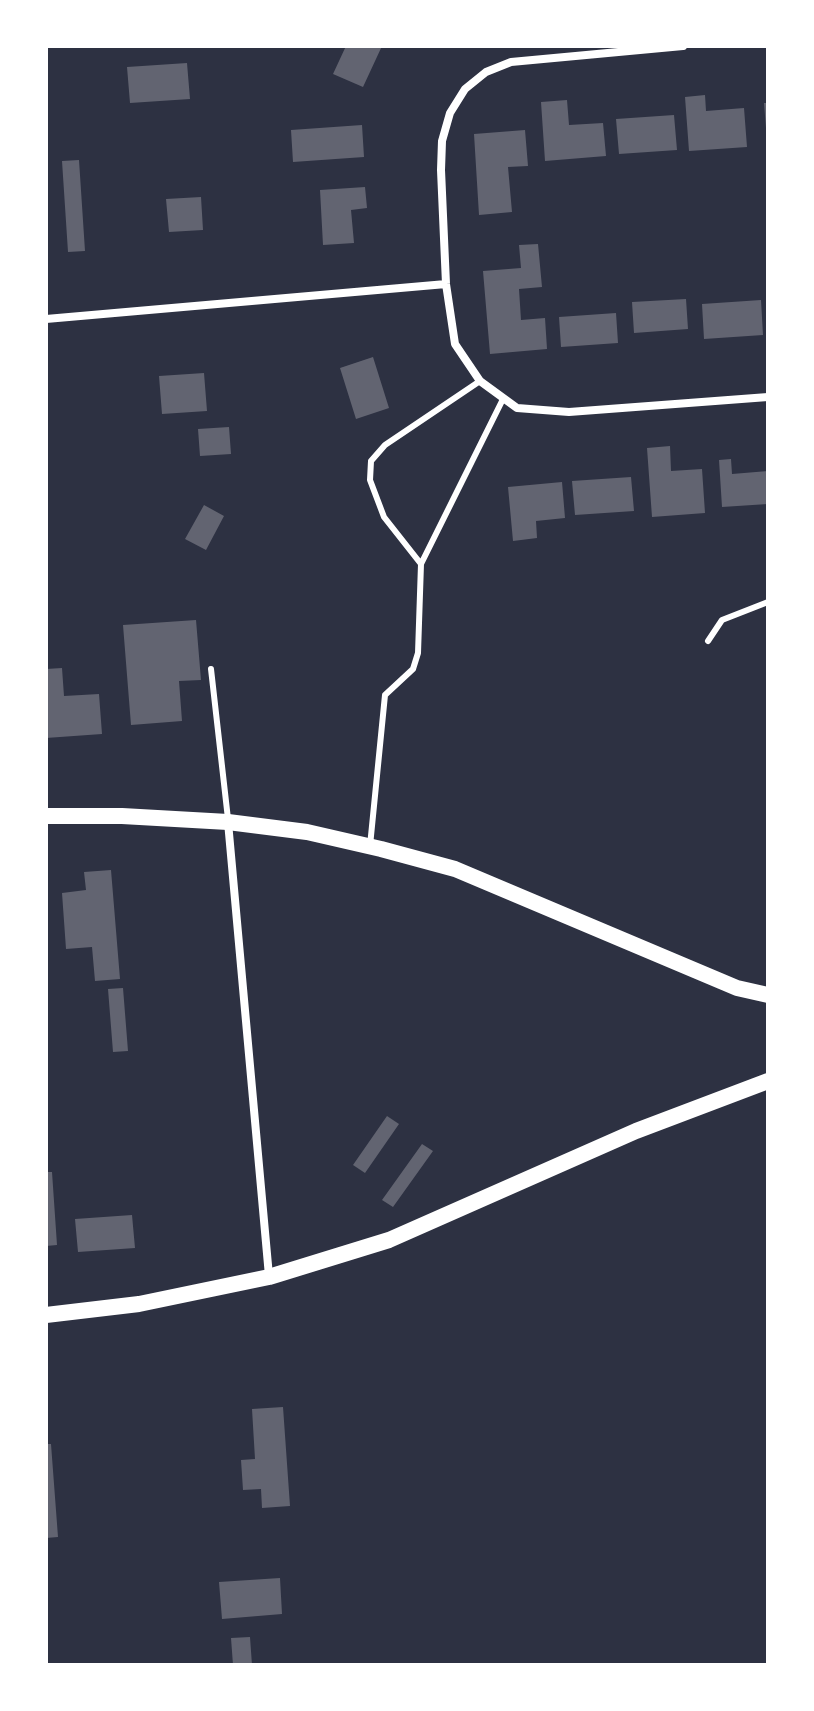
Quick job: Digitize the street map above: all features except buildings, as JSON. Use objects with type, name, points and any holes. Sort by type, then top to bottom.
[{"type":"main road","points":[[46,816],[228,822],[307,832],[370,846],[455,869],[737,988],[768,995]]},
{"type":"main road","points":[[46,1315],[139,1304],[269,1277],[389,1240],[636,1131],[768,1081]]},
{"type":"street","points":[[683,46],[511,62],[486,72],[465,89],[450,113],[442,141],[446,284],[455,344],[480,381],[517,408],[569,412],[768,397]]},
{"type":"street","points":[[46,319],[446,284]]},
{"type":"street","points":[[228,822],[269,1277]]},
{"type":"lane","points":[[421,564],[379,508],[370,480],[371,461],[385,445],[480,381]]},
{"type":"lane","points":[[370,846],[385,695],[413,669],[418,653],[421,564],[503,399]]},
{"type":"lane","points":[[708,641],[722,620],[768,602]]},
{"type":"lane","points":[[211,669],[228,822]]}]
